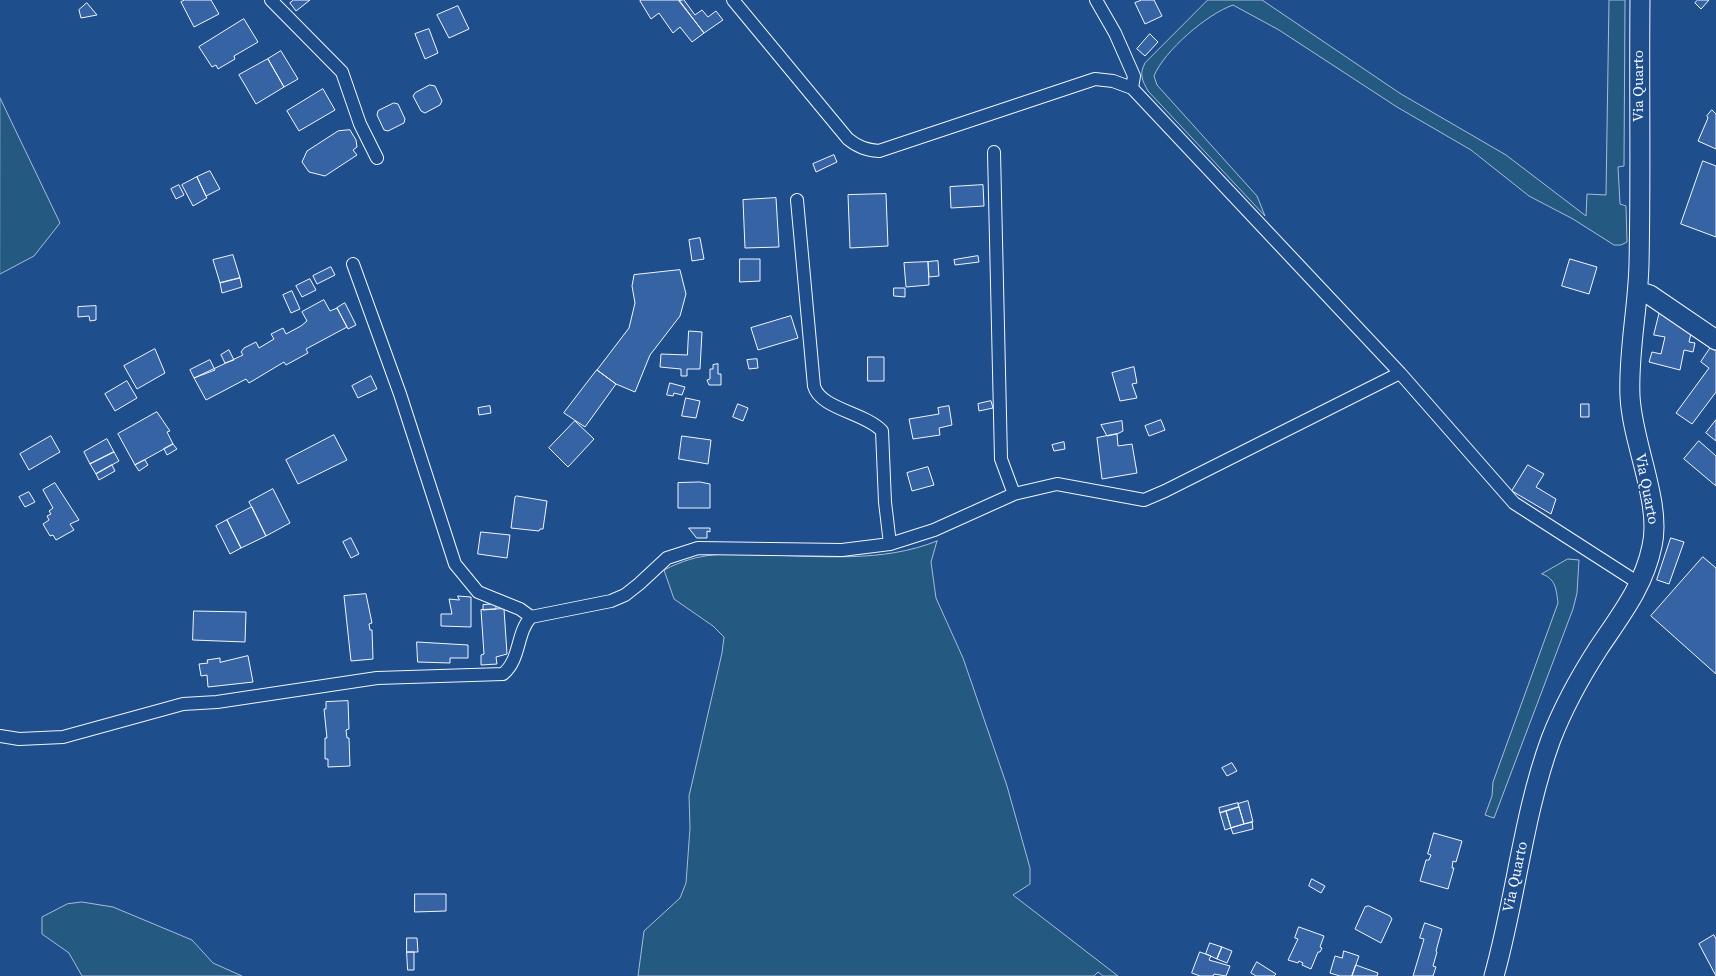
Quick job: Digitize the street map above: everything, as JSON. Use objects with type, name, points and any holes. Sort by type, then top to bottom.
[{"type":"street","points":[[271,0],[342,72],[360,124],[377,158]]},
{"type":"street","points":[[734,0],[848,139],[856,146],[867,150],[879,151],[1095,79],[1113,81],[1132,88],[1400,373],[1514,503],[1640,584]]},
{"type":"street","points":[[1096,0],[1115,33],[1134,76],[1132,88]]},
{"type":"street","name":"Via Quarto","points":[[1494,976],[1517,868],[1540,776],[1552,738],[1582,676],[1640,584],[1653,544],[1654,531],[1648,490],[1632,420],[1630,398],[1630,357],[1638,291],[1640,0]]},
{"type":"street","points":[[994,152],[1001,459],[1014,494]]},
{"type":"street","points":[[797,200],[816,392],[830,403],[875,424],[882,431],[885,502],[890,544]]},
{"type":"street","points":[[353,264],[400,394],[455,564],[478,592],[520,609],[531,617]]},
{"type":"street","points":[[1638,291],[1650,295],[1716,340]]},
{"type":"street","points":[[0,736],[19,739],[63,737],[182,704],[217,702],[377,678],[503,674],[510,668],[519,649],[524,624],[531,617],[611,601],[626,595],[667,558],[698,548],[842,550],[890,544],[934,530],[1014,494],[1057,484],[1144,500],[1174,487],[1400,373]]},
{"type":"shaded area","points":[[1208,0],[1262,0],[1401,94],[1506,155],[1586,216],[1587,194],[1606,195],[1609,0],[1625,0],[1624,166],[1618,167],[1620,204],[1626,206],[1627,242],[1621,245],[1614,245],[1573,219],[1529,196],[1471,150],[1397,107],[1279,30],[1233,5],[1211,16],[1188,34],[1167,56],[1154,76],[1157,85],[1257,196],[1265,216],[1148,91],[1143,80],[1142,70],[1145,63]]},
{"type":"shaded area","points":[[0,98],[60,223],[34,256],[0,274]]},
{"type":"shaded area","points":[[937,541],[931,562],[936,598],[963,658],[1007,786],[1030,868],[1030,884],[1013,895],[1118,976],[1103,976],[1098,972],[1094,976],[638,976],[644,931],[680,898],[686,883],[690,828],[689,796],[724,637],[713,626],[674,599],[664,570],[690,560],[713,555],[852,557],[895,553]]},
{"type":"shaded area","points":[[1568,559],[1579,560],[1577,593],[1573,609],[1494,818],[1485,815],[1492,796],[1493,782],[1558,603],[1553,582],[1542,574]]},
{"type":"shaded area","points":[[82,902],[113,907],[192,940],[213,963],[242,976],[82,976],[69,953],[42,934],[42,917],[67,904]]},
{"type":"building","points":[[185,0],[211,0],[219,14],[194,27],[181,2]]},
{"type":"building","points":[[294,0],[310,0],[296,11],[290,3]]},
{"type":"building","points":[[679,0],[704,33],[692,42],[680,27],[673,33],[659,13],[651,19],[640,1]]},
{"type":"building","points":[[684,0],[695,15],[702,10],[708,17],[716,11],[723,20],[704,33],[679,1]]},
{"type":"building","points":[[1142,0],[1154,0],[1162,16],[1145,24],[1135,3]]},
{"type":"building","points":[[1698,0],[1709,0],[1701,9],[1695,3]]},
{"type":"building","points":[[87,3],[97,15],[81,18],[79,10]]},
{"type":"building","points":[[458,6],[469,29],[449,38],[437,15]]},
{"type":"building","points":[[244,19],[258,42],[234,56],[235,59],[218,69],[216,65],[212,67],[199,47]]},
{"type":"building","points":[[429,29],[438,53],[425,59],[415,34]]},
{"type":"building","points":[[1150,34],[1158,42],[1145,56],[1137,49]]},
{"type":"building","points":[[281,51],[298,79],[284,87],[268,59]]},
{"type":"building","points":[[268,59],[284,87],[256,104],[239,75]]},
{"type":"building","points":[[430,85],[435,86],[442,101],[440,105],[425,113],[421,111],[413,96]]},
{"type":"building","points":[[323,89],[335,110],[299,131],[287,111]]},
{"type":"building","points":[[394,103],[398,104],[405,119],[404,123],[388,131],[384,130],[377,115],[378,111]]},
{"type":"building","points":[[1712,110],[1716,114],[1716,149],[1698,141],[1708,118],[1707,116]]},
{"type":"building","points":[[350,130],[356,140],[357,147],[353,150],[357,155],[325,176],[309,172],[302,162],[307,151],[338,131]]},
{"type":"building","points":[[834,155],[837,162],[816,172],[813,164]]},
{"type":"building","points":[[1703,161],[1716,166],[1716,237],[1681,224]]},
{"type":"building","points":[[210,171],[220,189],[206,196],[197,177]]},
{"type":"building","points":[[197,177],[207,198],[193,206],[182,185]]},
{"type":"building","points":[[179,185],[184,195],[176,199],[171,189]]},
{"type":"building","points":[[983,185],[984,206],[951,208],[950,187]]},
{"type":"building","points":[[886,194],[888,246],[850,248],[848,195]]},
{"type":"building","points":[[776,198],[779,247],[745,248],[743,200]]},
{"type":"building","points":[[700,238],[704,259],[692,261],[689,240]]},
{"type":"building","points":[[233,255],[240,278],[220,283],[213,260]]},
{"type":"building","points":[[978,256],[979,262],[955,265],[954,260]]},
{"type":"building","points":[[740,259],[760,259],[760,281],[740,282]]},
{"type":"building","points":[[1570,259],[1597,267],[1589,294],[1562,286]]},
{"type":"building","points":[[938,261],[939,276],[929,277],[928,262]]},
{"type":"building","points":[[928,262],[929,285],[906,287],[904,263]]},
{"type":"building","points":[[331,267],[335,275],[317,284],[313,276]]},
{"type":"building","points":[[680,270],[686,294],[680,316],[650,355],[635,392],[616,384],[597,370],[629,328],[635,303],[632,286],[634,275]]},
{"type":"building","points":[[240,278],[242,287],[222,293],[220,283]]},
{"type":"building","points":[[310,279],[316,290],[302,297],[296,286]]},
{"type":"building","points":[[894,288],[905,288],[905,297],[894,296]]},
{"type":"building","points":[[292,291],[300,309],[291,313],[283,295]]},
{"type":"building","points":[[324,300],[330,311],[337,308],[347,327],[306,349],[308,353],[286,365],[284,362],[249,383],[246,379],[206,400],[194,378],[243,355],[241,352],[244,348],[256,342],[259,348],[274,339],[271,334],[283,328],[286,334],[301,326],[307,321],[302,312]]},
{"type":"building","points":[[345,303],[356,325],[348,329],[337,308]]},
{"type":"building","points":[[96,306],[96,320],[90,321],[89,316],[78,317],[78,307]]},
{"type":"building","points":[[1661,307],[1692,329],[1689,342],[1695,343],[1693,352],[1684,350],[1680,370],[1649,362],[1652,352],[1661,354],[1665,337],[1654,335]]},
{"type":"building","points":[[791,316],[798,338],[758,350],[751,328]]},
{"type":"building","points":[[689,331],[702,332],[700,369],[687,369],[687,376],[681,376],[681,369],[660,367],[661,354],[687,355]]},
{"type":"building","points":[[1711,347],[1716,351],[1716,392],[1692,424],[1676,413],[1709,368],[1701,362]]},
{"type":"building","points":[[155,349],[165,373],[137,389],[124,366]]},
{"type":"building","points":[[229,350],[234,360],[225,363],[221,355]]},
{"type":"building","points":[[868,357],[884,357],[884,381],[868,381]]},
{"type":"building","points":[[757,359],[758,368],[749,369],[747,360]]},
{"type":"building","points":[[210,360],[215,370],[194,378],[190,370]]},
{"type":"building","points":[[718,364],[718,374],[721,374],[721,385],[709,385],[707,380],[710,379],[710,369],[713,369],[713,365]]},
{"type":"building","points":[[1134,367],[1137,383],[1132,384],[1137,398],[1120,401],[1112,373]]},
{"type":"building","points":[[597,370],[616,384],[585,427],[564,413]]},
{"type":"building","points":[[371,376],[377,389],[358,398],[352,386]]},
{"type":"building","points":[[127,381],[137,398],[115,411],[105,394]]},
{"type":"building","points":[[670,383],[685,387],[682,395],[674,393],[673,396],[667,395]]},
{"type":"building","points":[[686,398],[700,401],[696,418],[682,416]]},
{"type":"building","points":[[991,401],[993,408],[979,411],[978,404]]},
{"type":"building","points":[[738,404],[748,408],[743,421],[733,417]]},
{"type":"building","points":[[1581,404],[1589,404],[1589,417],[1581,417]]},
{"type":"building","points":[[490,406],[491,413],[479,415],[478,408]]},
{"type":"building","points":[[949,406],[952,425],[939,428],[940,435],[913,439],[909,419],[939,414],[938,408]]},
{"type":"building","points":[[157,412],[170,431],[167,432],[173,444],[135,465],[118,434]]},
{"type":"building","points":[[1161,420],[1165,430],[1149,436],[1145,426]]},
{"type":"building","points":[[1716,420],[1716,441],[1706,433]]},
{"type":"building","points":[[575,421],[594,439],[568,467],[549,448]]},
{"type":"building","points":[[1122,421],[1123,431],[1107,436],[1101,425]]},
{"type":"building","points":[[1117,434],[1118,446],[1132,444],[1137,473],[1102,479],[1097,438]]},
{"type":"building","points":[[334,435],[347,460],[298,484],[286,460]]},
{"type":"building","points":[[51,436],[60,452],[29,470],[20,454]]},
{"type":"building","points":[[682,436],[711,440],[708,464],[679,459]]},
{"type":"building","points":[[107,439],[114,452],[90,464],[84,452]]},
{"type":"building","points":[[1699,441],[1716,456],[1716,486],[1684,459]]},
{"type":"building","points":[[1064,442],[1065,449],[1054,451],[1052,445]]},
{"type":"building","points":[[173,444],[177,449],[167,455],[164,449]]},
{"type":"building","points":[[114,452],[119,461],[96,474],[90,464]]},
{"type":"building","points":[[145,460],[148,465],[139,471],[135,465]]},
{"type":"building","points":[[112,465],[115,471],[99,480],[96,474]]},
{"type":"building","points":[[1528,465],[1544,474],[1536,487],[1556,499],[1551,514],[1512,491]]},
{"type":"building","points":[[928,467],[934,485],[912,491],[907,473]]},
{"type":"building","points":[[700,482],[710,484],[710,508],[678,508],[678,483]]},
{"type":"building","points":[[55,483],[79,520],[70,524],[74,530],[56,540],[53,535],[50,536],[43,524],[49,520],[47,516],[51,514],[49,511],[53,508],[43,490]]},
{"type":"building","points":[[273,489],[290,523],[266,536],[249,502]]},
{"type":"building","points":[[29,492],[35,502],[25,507],[19,497]]},
{"type":"building","points":[[515,497],[547,501],[543,529],[539,531],[511,528]]},
{"type":"building","points":[[252,507],[266,536],[241,548],[227,520]]},
{"type":"building","points":[[227,520],[241,548],[230,554],[216,526]]},
{"type":"building","points":[[689,528],[710,528],[710,532],[707,531],[707,538],[697,538]]},
{"type":"building","points":[[481,532],[510,535],[507,558],[478,554]]},
{"type":"building","points":[[351,538],[359,554],[351,558],[343,542]]},
{"type":"building","points":[[1671,538],[1684,542],[1669,584],[1657,580]]},
{"type":"building","points":[[1703,557],[1716,568],[1716,674],[1651,616]]},
{"type":"building","points":[[366,594],[372,623],[369,624],[370,630],[372,630],[373,659],[351,661],[344,596]]},
{"type":"building","points":[[458,596],[471,597],[471,627],[441,626],[441,614],[452,614],[449,599],[459,600]]},
{"type":"building","points":[[496,604],[496,609],[483,610],[483,605]]},
{"type":"building","points":[[504,609],[507,654],[496,657],[497,664],[481,665],[481,655],[484,654],[481,610]]},
{"type":"building","points":[[194,611],[246,612],[245,642],[193,640]]},
{"type":"building","points":[[417,642],[468,645],[468,658],[450,658],[450,663],[418,662]]},
{"type":"building","points":[[248,656],[253,682],[208,687],[207,675],[201,676],[199,664],[208,663],[207,660],[220,658],[220,662]]},
{"type":"building","points":[[348,701],[349,729],[346,730],[347,738],[349,738],[350,766],[328,767],[328,759],[325,759],[325,738],[327,738],[324,709],[326,709],[326,702]]},
{"type":"building","points":[[1232,763],[1237,771],[1227,776],[1222,768]]},
{"type":"building","points":[[1248,801],[1253,822],[1244,824],[1238,804]]},
{"type":"building","points":[[1238,803],[1239,807],[1220,813],[1219,808]]},
{"type":"building","points":[[1239,807],[1244,824],[1231,828],[1226,811]]},
{"type":"building","points":[[1226,811],[1231,828],[1225,830],[1220,813]]},
{"type":"building","points":[[1252,822],[1253,829],[1233,834],[1231,828]]},
{"type":"building","points":[[1434,833],[1462,841],[1456,862],[1453,861],[1452,868],[1454,868],[1448,889],[1420,881],[1426,860],[1429,860],[1431,855],[1428,854]]},
{"type":"building","points":[[1312,879],[1325,886],[1321,893],[1309,886]]},
{"type":"building","points":[[415,894],[446,894],[446,911],[415,912]]},
{"type":"building","points":[[1369,906],[1390,916],[1392,919],[1381,943],[1355,929],[1365,907]]},
{"type":"building","points":[[1425,923],[1442,929],[1433,966],[1436,967],[1433,976],[1413,976],[1424,939],[1420,938]]},
{"type":"building","points":[[1299,927],[1324,936],[1320,947],[1322,948],[1318,952],[1311,969],[1302,965],[1303,963],[1299,961],[1298,963],[1288,960],[1298,939],[1295,938]]},
{"type":"building","points":[[1714,935],[1716,939],[1716,976],[1699,944]]},
{"type":"building","points":[[407,938],[417,938],[418,952],[407,952]]},
{"type":"building","points":[[1210,943],[1222,947],[1217,959],[1206,954]]},
{"type":"building","points":[[1222,947],[1232,951],[1227,963],[1217,959]]},
{"type":"building","points":[[1344,951],[1359,956],[1352,976],[1340,976],[1330,973],[1335,956],[1342,958]]},
{"type":"building","points":[[407,952],[414,952],[414,970],[408,970]]},
{"type":"building","points":[[1200,952],[1211,956],[1209,960],[1230,966],[1226,976],[1214,974],[1213,976],[1200,976],[1192,973]]},
{"type":"building","points":[[1257,962],[1276,974],[1274,976],[1256,976],[1251,973]]},
{"type":"building","points":[[1356,965],[1378,973],[1377,976],[1352,976]]}]
